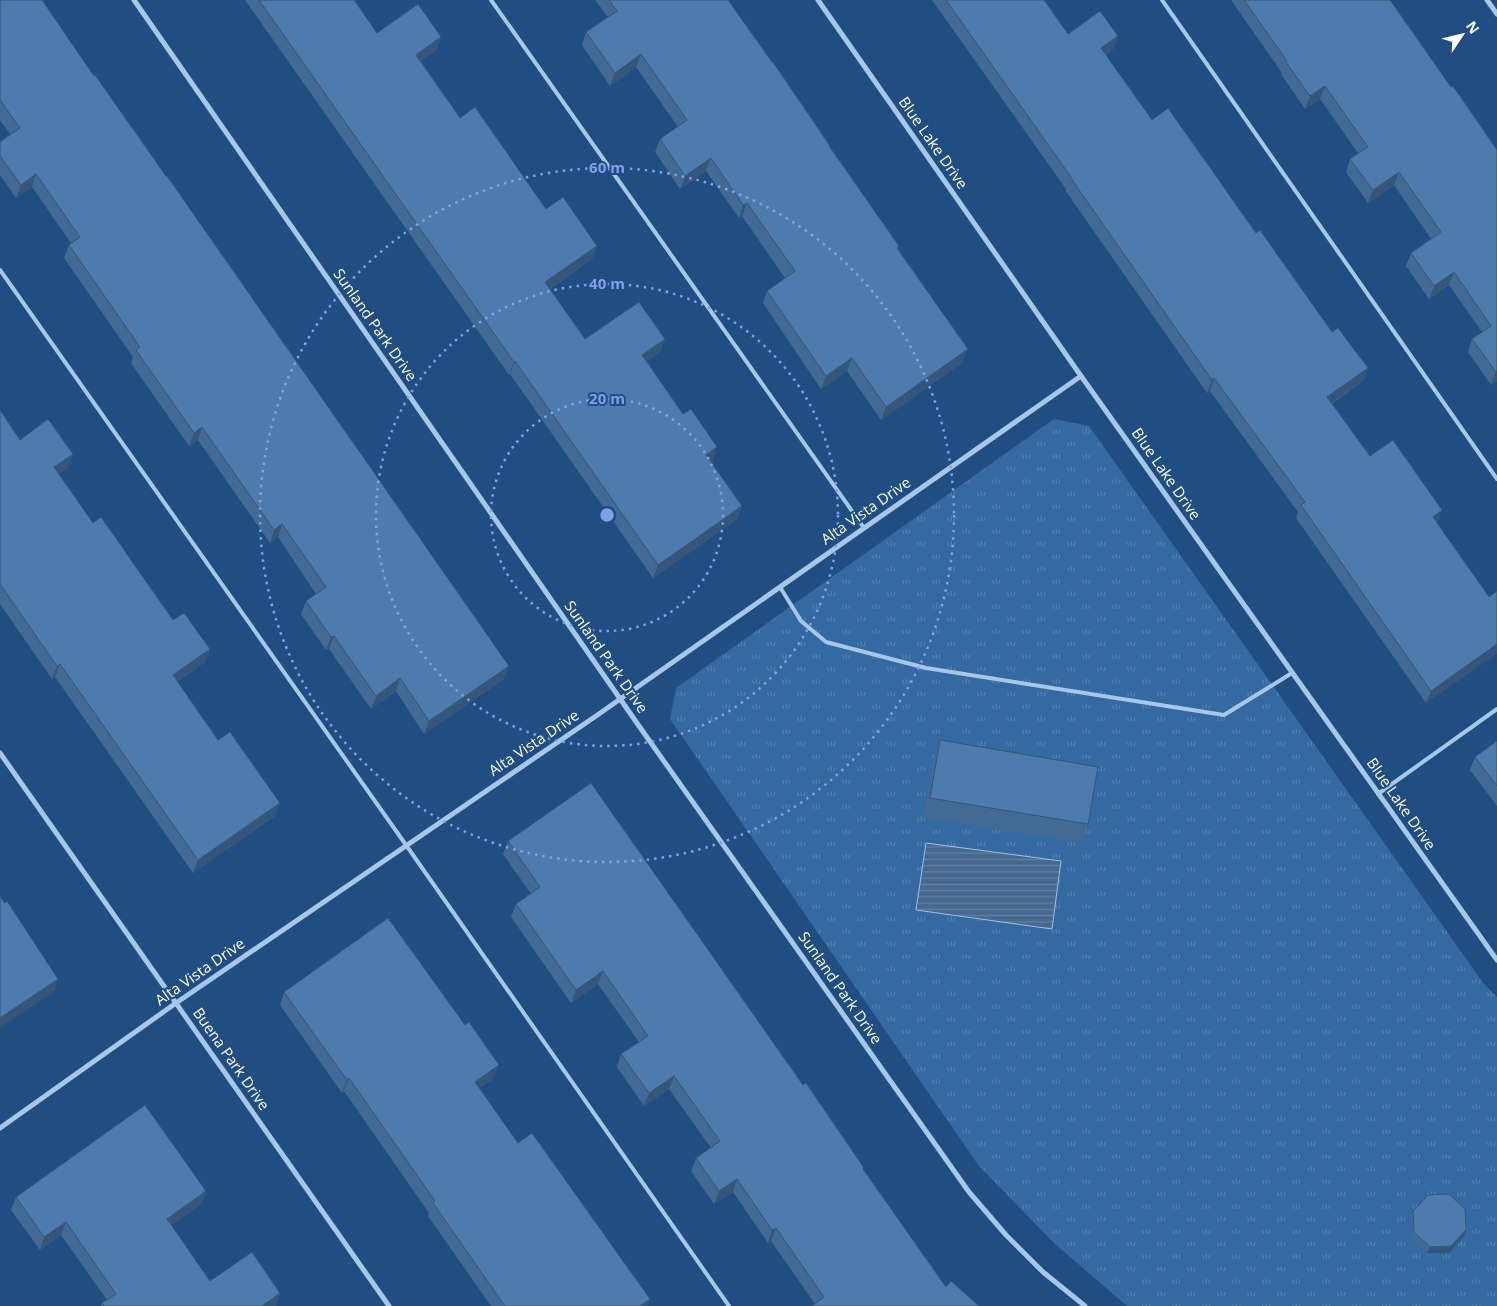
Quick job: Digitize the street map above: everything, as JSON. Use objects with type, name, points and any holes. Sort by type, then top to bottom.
[{"type":"street","name":"Sunland Park Drive","points":[[134,0],[620,699],[969,1192],[1006,1235],[1043,1272],[1085,1306]]},
{"type":"street","name":"Blue Lake Drive","points":[[818,0],[1080,376],[1497,960]]},
{"type":"street","points":[[1488,0],[1497,14]]},
{"type":"street","name":"Alta Vista Drive","points":[[0,1128],[176,1003],[620,699],[1080,376]]},
{"type":"street","name":"Buena Park Drive","points":[[0,753],[389,1306]]},
{"type":"lane","points":[[491,0],[864,528]]},
{"type":"lane","points":[[1162,0],[1497,479]]},
{"type":"lane","points":[[0,270],[729,1306]]},
{"type":"lane","points":[[780,587],[801,621],[826,642],[926,668],[1224,715],[1292,672]]},
{"type":"lane","points":[[1378,794],[1497,709]]},
{"type":"green space","points":[[1054,419],[1089,426],[1484,984],[1497,997],[1497,1306],[1127,1306],[1055,1244],[979,1166],[670,719],[676,688]]},
{"type":"shaded area","points":[[926,843],[1061,861],[1052,929],[916,910]]},
{"type":"building","points":[[0,0],[42,0],[509,666],[429,721],[400,678],[376,696],[334,636],[331,637],[306,601],[326,587],[282,524],[274,530],[202,427],[194,433],[136,350],[140,347],[69,245],[80,237],[36,174],[21,185],[0,156],[0,142],[20,128],[0,100]]},
{"type":"building","points":[[259,0],[354,0],[377,33],[418,4],[441,37],[416,55],[460,118],[475,107],[546,209],[563,197],[597,246],[545,282],[585,339],[639,302],[665,339],[642,355],[683,414],[691,409],[717,447],[706,455],[742,506],[658,565]]},
{"type":"building","points":[[609,0],[728,0],[773,62],[899,246],[897,248],[968,349],[886,407],[852,358],[826,376],[767,291],[795,271],[747,203],[743,205],[711,158],[685,176],[660,139],[687,120],[641,54],[615,73],[586,32],[617,11]]},
{"type":"building","points":[[946,0],[1044,0],[1068,34],[1100,11],[1118,36],[1101,48],[1152,120],[1168,108],[1256,233],[1260,230],[1332,332],[1338,328],[1368,368],[1327,397],[1370,456],[1393,440],[1442,510],[1433,517],[1489,597],[1497,591],[1497,644],[1431,691],[1301,505],[1305,502],[1214,378],[1212,380]]},
{"type":"building","points":[[1244,0],[1390,0],[1497,150],[1496,372],[1472,339],[1491,326],[1454,272],[1434,286],[1411,253],[1441,232],[1399,172],[1373,190],[1350,159],[1368,147],[1325,86],[1310,96]]},
{"type":"building","points":[[0,410],[20,440],[48,419],[73,454],[54,467],[93,523],[101,517],[173,620],[184,613],[210,649],[173,675],[218,740],[230,732],[280,803],[198,860],[60,664],[57,666],[0,584]]},
{"type":"building","points":[[940,740],[1098,767],[1088,824],[930,798]]},
{"type":"building","points":[[1497,741],[1497,786],[1475,757]]},
{"type":"building","points":[[591,783],[803,1085],[806,1083],[863,1169],[946,1287],[951,1281],[979,1306],[812,1306],[824,1297],[776,1228],[772,1230],[737,1179],[719,1191],[696,1158],[720,1141],[674,1076],[649,1093],[621,1054],[648,1036],[603,971],[576,990],[516,904],[540,887],[508,841]]},
{"type":"building","points":[[0,896],[5,903],[7,901],[58,979],[0,1018]]},
{"type":"building","points":[[388,918],[465,1025],[469,1022],[499,1065],[475,1082],[518,1143],[532,1133],[650,1299],[640,1306],[505,1306],[433,1203],[435,1201],[349,1078],[347,1080],[284,992]]},
{"type":"building","points":[[145,1105],[206,1191],[167,1219],[210,1281],[252,1252],[280,1293],[262,1306],[104,1306],[102,1303],[116,1294],[66,1222],[44,1237],[16,1197]]},
{"type":"building","points":[[1449,1194],[1465,1209],[1466,1230],[1451,1246],[1430,1247],[1414,1232],[1413,1211],[1428,1195]]}]
